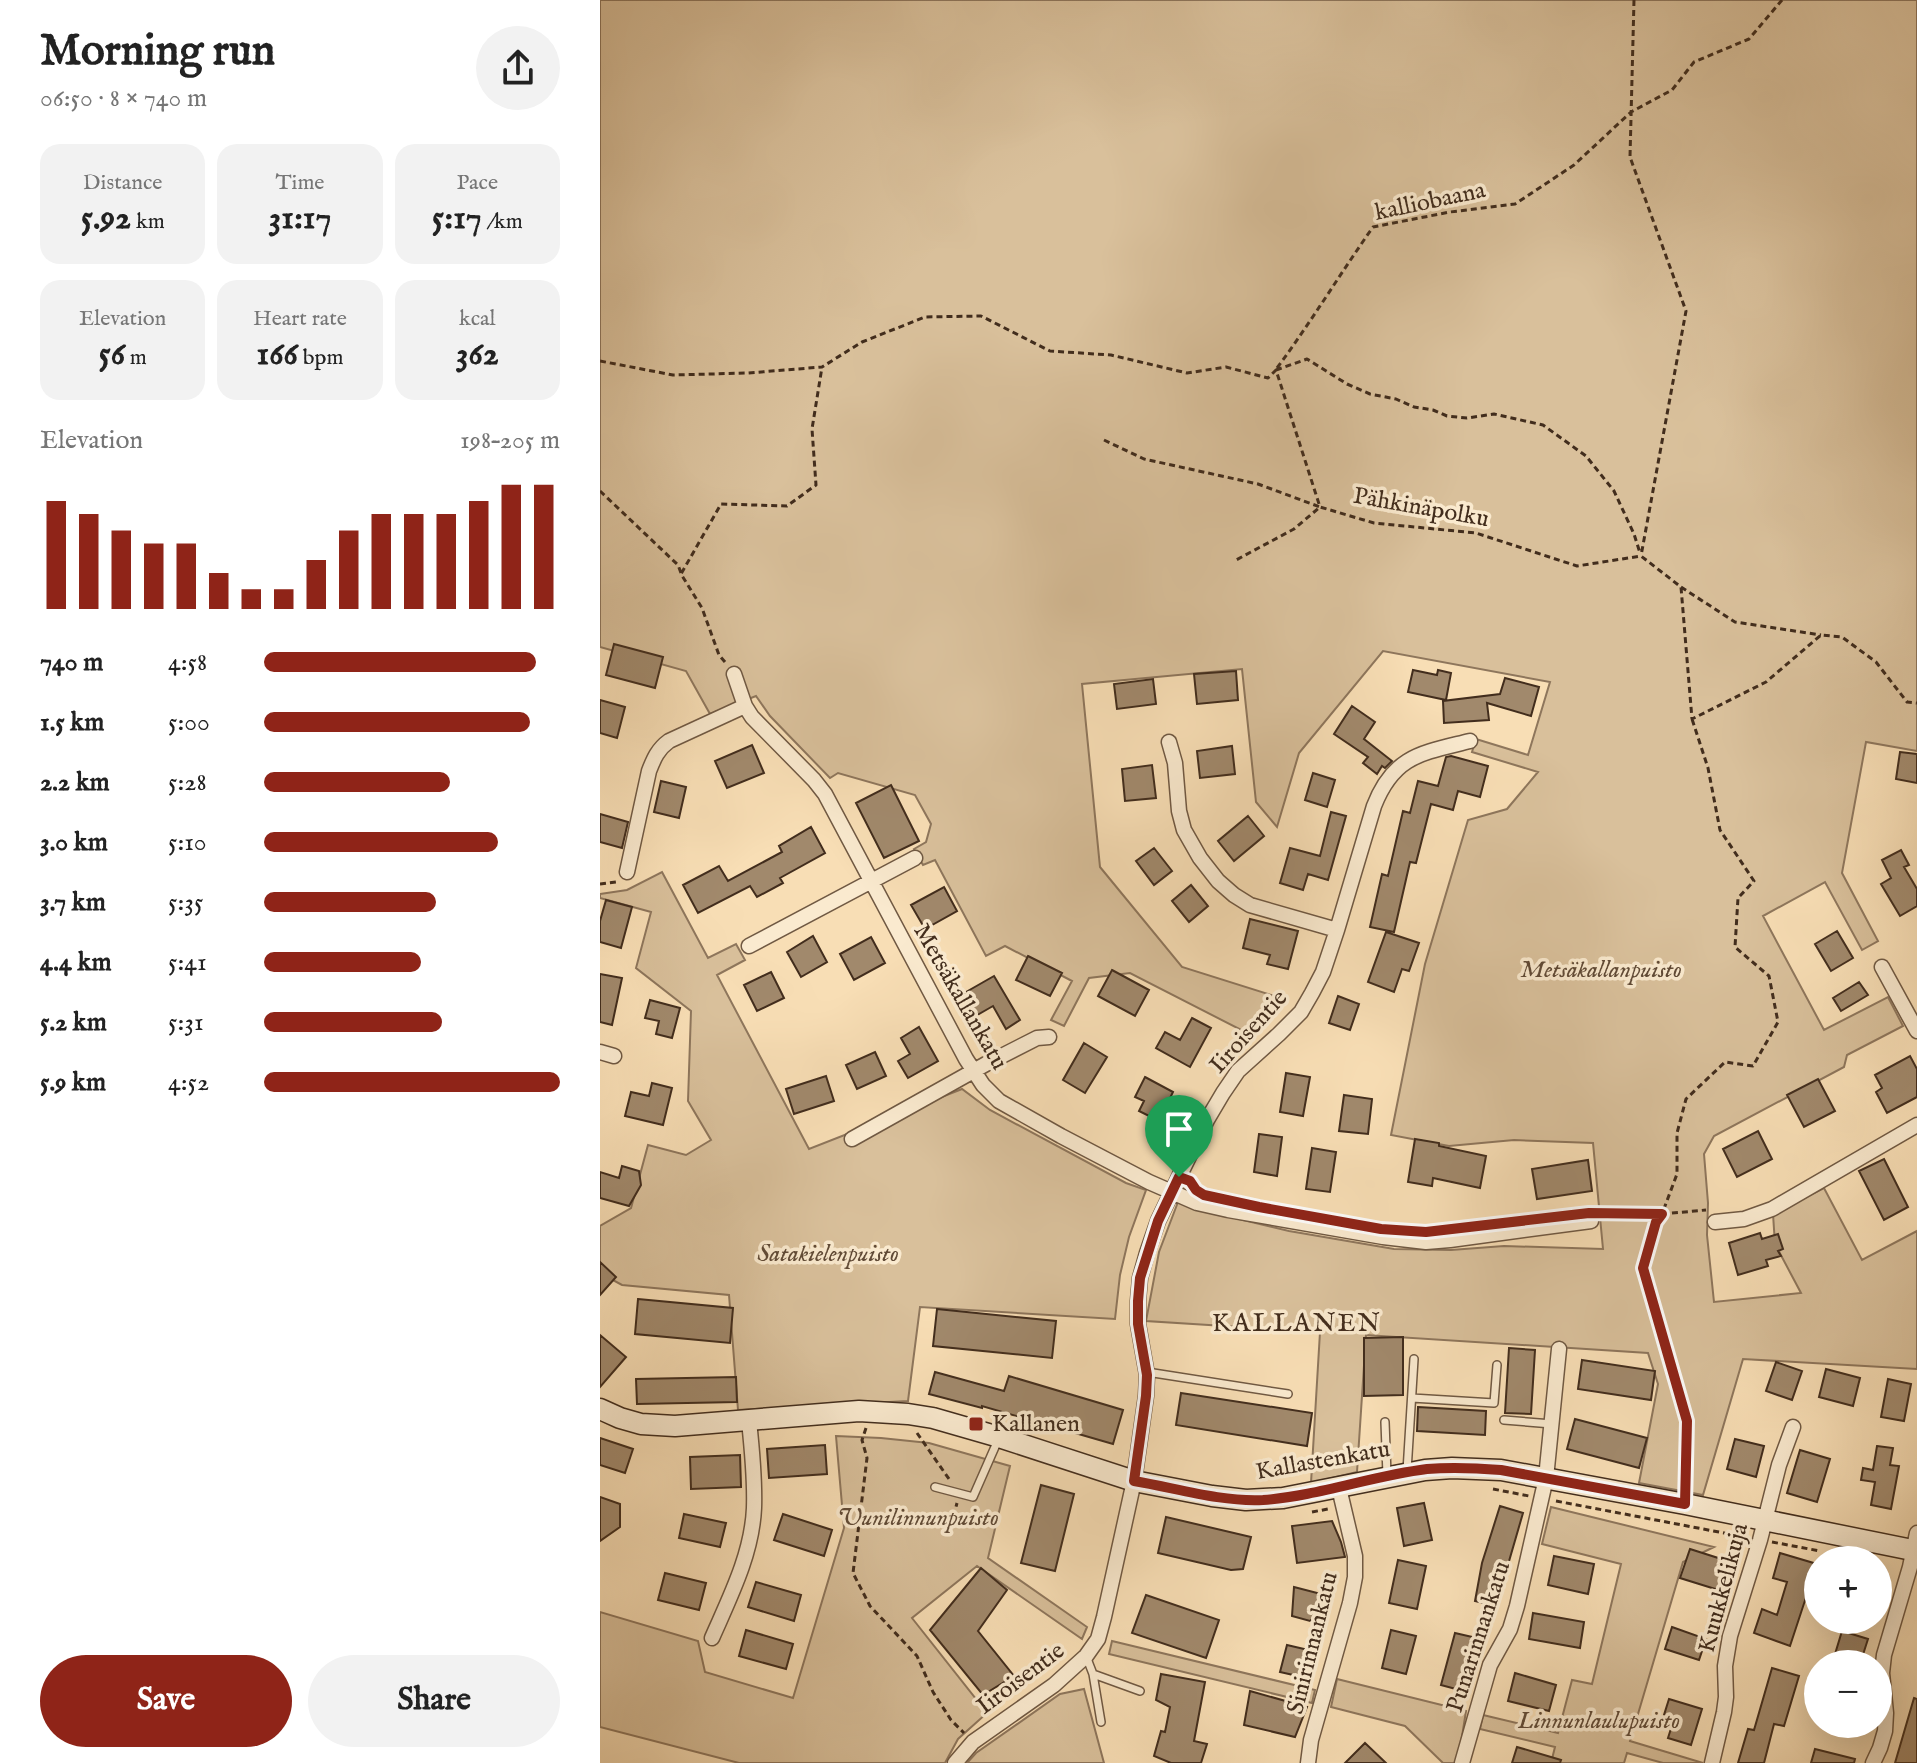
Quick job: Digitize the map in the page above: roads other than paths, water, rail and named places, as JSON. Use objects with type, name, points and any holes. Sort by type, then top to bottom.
[{"type":"street","name":"Metsäkallankatu","points":[[734,674],[752,717],[825,794],[973,1071],[999,1101],[1172,1192],[1197,1203],[1228,1210],[1405,1240],[1450,1240],[1596,1217]]},
{"type":"street","points":[[627,872],[649,771],[660,748],[745,706]]},
{"type":"street","name":"Iiroisentie","points":[[955,1763],[973,1742],[1054,1685],[1086,1656],[1098,1639],[1134,1481],[1147,1372],[1138,1324],[1140,1278],[1158,1221],[1207,1120],[1238,1071],[1301,1012],[1323,972],[1382,788],[1394,771],[1407,761],[1424,752],[1470,741]]},
{"type":"street","points":[[1169,742],[1184,830],[1218,881],[1250,905],[1337,930]]},
{"type":"street","points":[[749,946],[915,858]]},
{"type":"street","points":[[1882,967],[1915,1023]]},
{"type":"street","points":[[852,1139],[973,1071],[1037,1038],[1049,1037]]},
{"type":"street","points":[[1717,1216],[1744,1219],[1772,1209],[1917,1125]]},
{"type":"street","name":"Punarinnankatu","points":[[1462,1763],[1490,1665],[1510,1629],[1517,1606],[1546,1478],[1559,1349]]},
{"type":"street","name":"Kallastenkatu","points":[[600,1409],[620,1418],[654,1426],[859,1411],[933,1418],[1134,1481],[1246,1500],[1283,1498],[1407,1473],[1452,1468],[1501,1470],[1764,1520],[1916,1545]]},
{"type":"street","points":[[712,1638],[741,1570],[752,1528],[754,1489],[749,1421]]},
{"type":"street","name":"Kuukkelikuja","points":[[1712,1763],[1724,1712],[1725,1666],[1730,1636],[1779,1465],[1793,1427]]},
{"type":"street","name":"Sinirinnankatu","points":[[1308,1763],[1311,1740],[1355,1577],[1355,1556],[1339,1488]]},
{"type":"street","points":[[1873,1763],[1885,1731],[1884,1655],[1916,1545]]},
{"type":"lane","points":[[1407,1473],[1414,1359]]},
{"type":"lane","points":[[1412,1398],[1494,1403],[1497,1365]]},
{"type":"lane","points":[[1147,1372],[1288,1394]]},
{"type":"lane","points":[[1504,1420],[1552,1424]]},
{"type":"lane","points":[[1385,1422],[1387,1477]]},
{"type":"lane","points":[[935,1487],[973,1497],[999,1437]]},
{"type":"lane","points":[[1086,1656],[1093,1674],[1101,1722]]},
{"type":"lane","points":[[1093,1674],[1140,1691]]},
{"type":"place","name":"Kallanen","points":[[976,1424]]},
{"type":"district","name":"KALLANEN","points":[[1297,1323]]},
{"type":"park label","name":"Metsäkallanpuisto","points":[[1601,970]]},
{"type":"park label","name":"Satakielenpuisto","points":[[828,1254]]},
{"type":"park label","name":"Uunilinnunpuisto","points":[[918,1518]]},
{"type":"park label","name":"Linnunlaulupuisto","points":[[1599,1721]]}]
